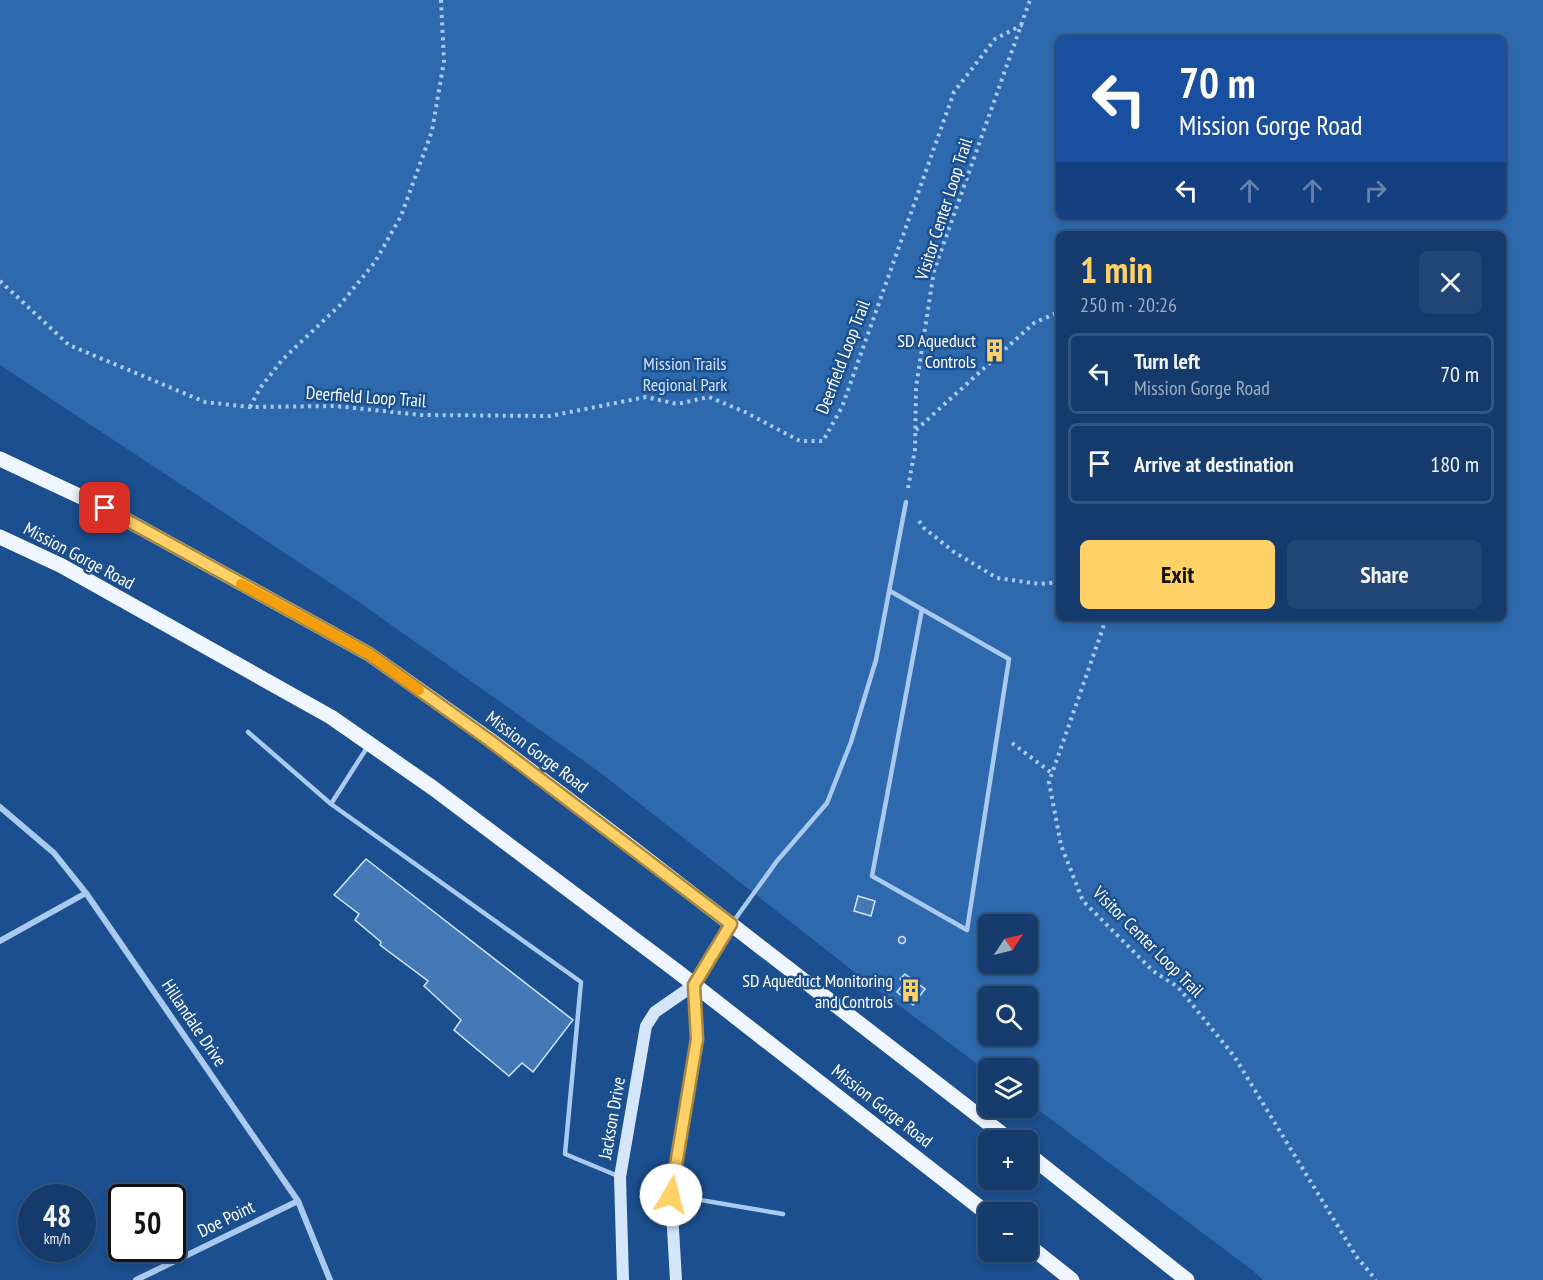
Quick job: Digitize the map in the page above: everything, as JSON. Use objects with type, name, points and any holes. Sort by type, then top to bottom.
[{"type":"main road","name":"Mission Gorge Road","points":[[0,459],[105,508],[369,654],[489,740],[997,1130]]},
{"type":"main road","name":"Mission Gorge Road","points":[[0,537],[62,566],[331,717],[433,788],[694,985],[978,1206]]},
{"type":"main road","name":"Jackson Drive","points":[[623,1280],[620,1177],[646,1026],[655,1012],[694,985],[731,924]]},
{"type":"main road","points":[[676,1280],[671,1195],[697,1039],[694,985]]},
{"type":"main road","points":[[1038,1162],[1187,1280]]},
{"type":"main road","points":[[1038,1253],[1072,1280]]},
{"type":"street","name":"Hillandale Drive","points":[[0,807],[54,853],[86,893],[298,1201],[330,1280]]},
{"type":"street","points":[[0,941],[86,893]]},
{"type":"street","name":"Doe Point","points":[[136,1280],[298,1201]]},
{"type":"lane","points":[[731,924],[777,861],[827,803],[851,742],[876,660],[906,502]]},
{"type":"lane","points":[[890,591],[922,609],[1009,659],[967,930],[872,876],[922,609]]},
{"type":"lane","points":[[248,732],[330,804],[581,981],[565,1154],[620,1177]]},
{"type":"lane","points":[[330,804],[370,744]]},
{"type":"lane","points":[[671,1195],[783,1214]]},
{"type":"path","points":[[250,407],[260,388],[283,359],[340,305],[375,262],[401,216],[432,131],[444,61],[441,0]]},
{"type":"path","name":"Visitor Center Loop Trail","points":[[906,502],[915,448],[916,387],[934,271],[1030,0]]},
{"type":"path","name":"Deerfield Loop Trail","points":[[0,281],[69,345],[205,402],[250,407],[335,406],[421,415],[550,416],[646,397],[677,404],[709,397],[745,412],[800,441],[823,441],[842,407],[954,92],[995,39],[1022,25]]},
{"type":"path","points":[[915,430],[1034,323],[1056,313]]},
{"type":"path","points":[[906,502],[924,528],[954,552],[997,578],[1040,584],[1056,582]]},
{"type":"path","name":"Visitor Center Loop Trail","points":[[1105,621],[1049,782],[1061,845],[1083,901],[1153,971],[1178,987],[1234,1056],[1356,1256],[1376,1280]]},
{"type":"path","points":[[996,743],[1011,742],[1053,774]]},
{"type":"green space","name":"Mission Trails Regional Park","points":[[0,0],[1543,0],[1543,1280],[1263,1280],[1038,1110],[1038,1058],[978,1058],[978,1065],[857,974],[598,771],[353,598],[0,365]]},
{"type":"building","name":"SD Aqueduct Controls","points":[[994,347],[998,351],[994,355],[990,351]]},
{"type":"building","points":[[366,859],[573,1020],[533,1072],[522,1063],[509,1076],[454,1030],[461,1020],[424,986],[428,981],[380,945],[381,942],[355,920],[359,914],[334,895]]},
{"type":"building","points":[[858,896],[875,901],[871,916],[854,911]]},
{"type":"building","points":[[902,937],[905,940],[902,943],[899,940]]},
{"type":"building","name":"SD Aqueduct Monitoring and Controls","points":[[905,974],[925,989],[913,1005],[897,992],[904,983],[900,979]]},
{"type":"slow traffic","points":[[241,584],[369,654],[419,690]]},
{"type":"place","name":"SD Aqueduct Controls","points":[[994,351]]},
{"type":"place","name":"SD Aqueduct Monitoring and Controls","points":[[911,991]]},
{"type":"route","points":[[105,508],[369,654],[489,740],[731,924],[694,985],[697,1039],[671,1195]]}]
